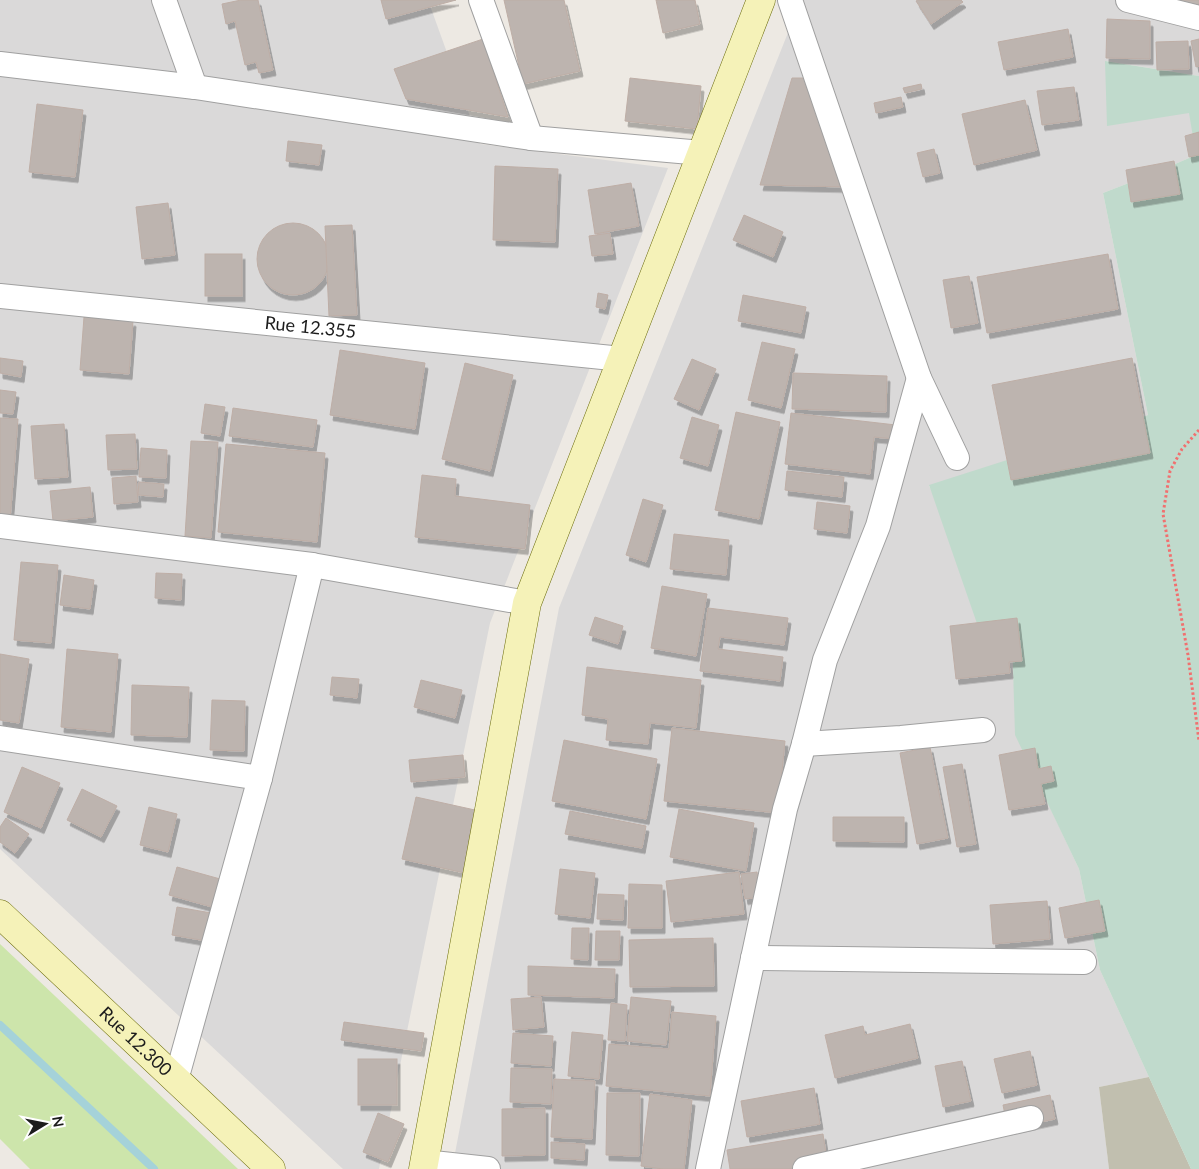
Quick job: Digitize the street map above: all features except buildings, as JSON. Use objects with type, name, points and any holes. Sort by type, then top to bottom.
[{"type":"street","points":[[164,0],[195,87]]},
{"type":"street","points":[[481,0],[531,138]]},
{"type":"street","points":[[488,1169],[424,1166],[528,603],[761,0]]},
{"type":"street","points":[[790,0],[919,378],[957,458]]},
{"type":"street","points":[[1128,0],[1199,18]]},
{"type":"street","points":[[0,64],[195,87],[531,138],[702,153]]},
{"type":"street","name":"Rue 12.355","points":[[0,296],[622,359]]},
{"type":"street","points":[[708,1169],[785,809],[825,660],[878,526],[919,378]]},
{"type":"street","points":[[0,526],[312,565],[528,603]]},
{"type":"street","points":[[176,1080],[260,778],[312,565]]},
{"type":"street","points":[[804,744],[901,738],[983,730]]},
{"type":"street","points":[[0,738],[260,778]]},
{"type":"street","name":"Rue 12.300","points":[[0,914],[271,1169]]},
{"type":"street","points":[[752,958],[1084,962]]},
{"type":"street","points":[[805,1169],[1031,1118]]},
{"type":"path","points":[[1199,430],[1182,449],[1170,471],[1163,514],[1188,655],[1199,742]]},
{"type":"shaded area","points":[[0,0],[428,0],[480,144],[668,168],[490,623],[379,1169],[343,1169],[0,849]]},
{"type":"shaded area","points":[[801,0],[1199,0],[1199,76],[1106,61],[1190,113],[1196,155],[1103,193],[1148,415],[929,486],[1012,635],[1016,735],[1079,869],[1100,970],[1149,1077],[1099,1087],[1109,1169],[452,1169],[559,608]]},
{"type":"shaded area","points":[[1149,1077],[1191,1169],[1109,1169],[1099,1087]]},
{"type":"green space","points":[[1105,61],[1199,76],[1199,1169],[1191,1169],[1100,970],[1079,869],[1015,735],[1012,635],[982,638],[929,485],[1148,415],[1103,193],[1196,155],[1189,113],[1107,126]]},
{"type":"green space","points":[[0,944],[238,1169],[30,1169],[0,1139]]},
{"type":"waterway","points":[[0,1025],[154,1169]]}]
